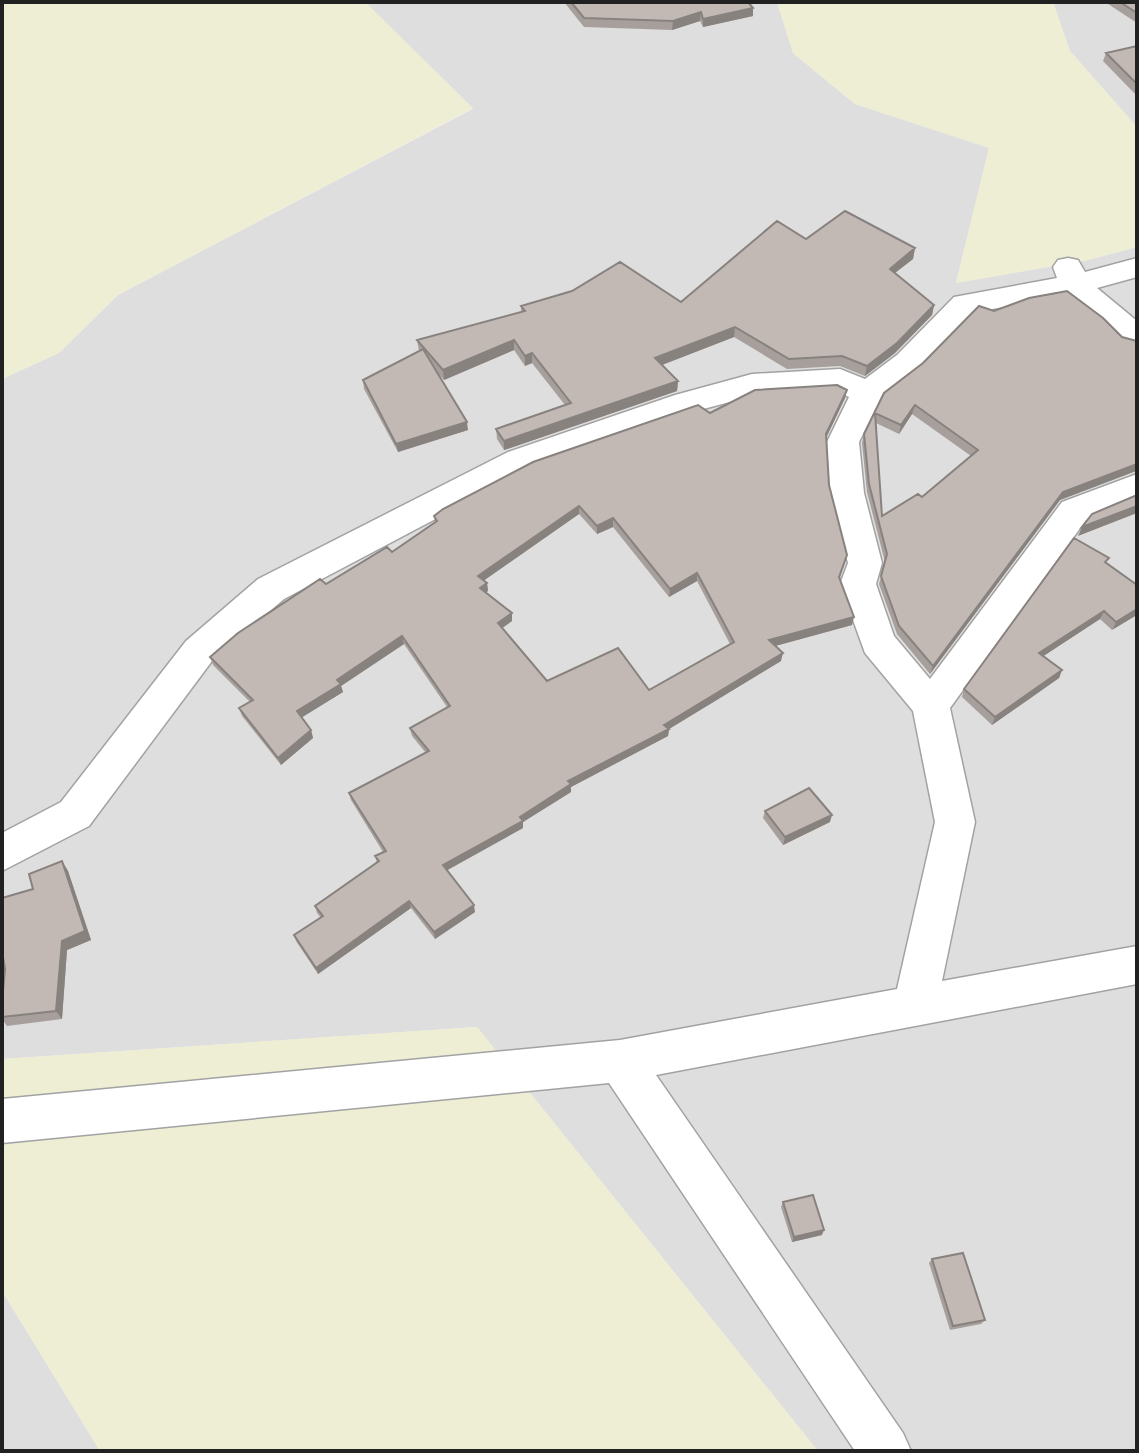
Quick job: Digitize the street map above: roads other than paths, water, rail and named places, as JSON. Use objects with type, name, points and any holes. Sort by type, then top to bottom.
[{"type":"street","points":[[915,1006],[955,822],[931,706],[878,643],[858,584],[865,563],[847,493],[843,442],[867,393],[908,362],[965,304],[1070,275],[1137,267]]},
{"type":"street","points":[[1070,275],[1137,337]]},
{"type":"street","points":[[2,853],[75,814],[199,651],[271,589],[520,460],[686,403],[752,385],[840,380],[867,393]]},
{"type":"street","points":[[931,706],[1074,511],[1137,486]]},
{"type":"street","points":[[2,1121],[620,1061],[1137,965]]},
{"type":"street","points":[[620,1061],[885,1451]]}]
